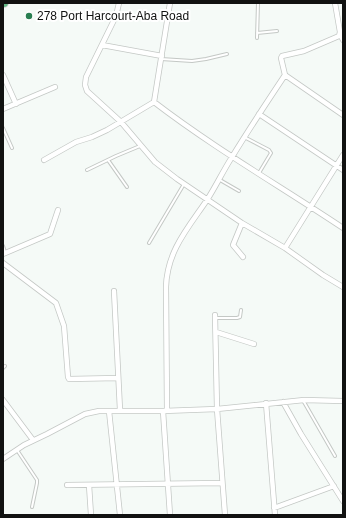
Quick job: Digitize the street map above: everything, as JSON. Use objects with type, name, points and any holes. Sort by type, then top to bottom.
[{"type":"street","points":[[120,3],[86,77],[86,88],[88,91],[121,122],[140,146],[160,165],[184,184],[343,287]]},
{"type":"street","points":[[44,160],[72,144],[92,137],[121,122],[154,102],[170,3]]},
{"type":"street","points":[[335,3],[340,34],[343,40]]},
{"type":"street","points":[[340,34],[304,51],[282,56],[281,58],[285,74],[343,115]]},
{"type":"street","points":[[102,45],[162,58]]},
{"type":"street","points":[[170,515],[165,411],[167,271],[176,245],[207,200],[232,157],[285,74]]},
{"type":"street","points":[[3,75],[16,104]]},
{"type":"street","points":[[3,109],[54,87]]},
{"type":"street","points":[[154,102],[184,125],[343,228]]},
{"type":"street","points":[[259,114],[343,170]]},
{"type":"street","points":[[285,248],[343,155]]},
{"type":"street","points":[[4,254],[50,234],[58,210]]},
{"type":"street","points":[[242,223],[233,245],[243,256]]},
{"type":"street","points":[[3,263],[56,303],[64,326],[69,379],[118,378]]},
{"type":"street","points":[[114,291],[120,410]]},
{"type":"street","points":[[215,316],[217,409],[225,515]]},
{"type":"street","points":[[216,332],[254,344]]},
{"type":"street","points":[[3,400],[33,440]]},
{"type":"street","points":[[3,459],[33,440],[85,414],[98,410],[165,411],[217,409],[304,400],[343,401]]},
{"type":"street","points":[[283,402],[343,501]]},
{"type":"street","points":[[266,403],[275,515]]},
{"type":"street","points":[[109,410],[118,483],[120,515]]},
{"type":"street","points":[[67,485],[118,483],[222,483]]},
{"type":"street","points":[[89,485],[90,515]]},
{"type":"street","points":[[274,508],[334,486]]},
{"type":"lane","points":[[256,38],[258,3]]},
{"type":"lane","points":[[257,33],[277,31]]},
{"type":"lane","points":[[162,58],[192,61],[227,54]]},
{"type":"lane","points":[[3,128],[12,148]]},
{"type":"lane","points":[[245,137],[269,150],[271,153],[259,174]]},
{"type":"lane","points":[[87,170],[140,146]]},
{"type":"lane","points":[[108,160],[127,187]]},
{"type":"lane","points":[[219,179],[239,191]]},
{"type":"lane","points":[[149,243],[184,184]]},
{"type":"lane","points":[[3,246],[4,254]]},
{"type":"lane","points":[[215,316],[237,318],[240,317],[242,310]]},
{"type":"lane","points":[[304,400],[335,456]]},
{"type":"lane","points":[[17,449],[36,480],[37,484],[32,507]]},
{"type":"place","name":"278 Port Harcourt-Aba Road","points":[[29,16]]}]
